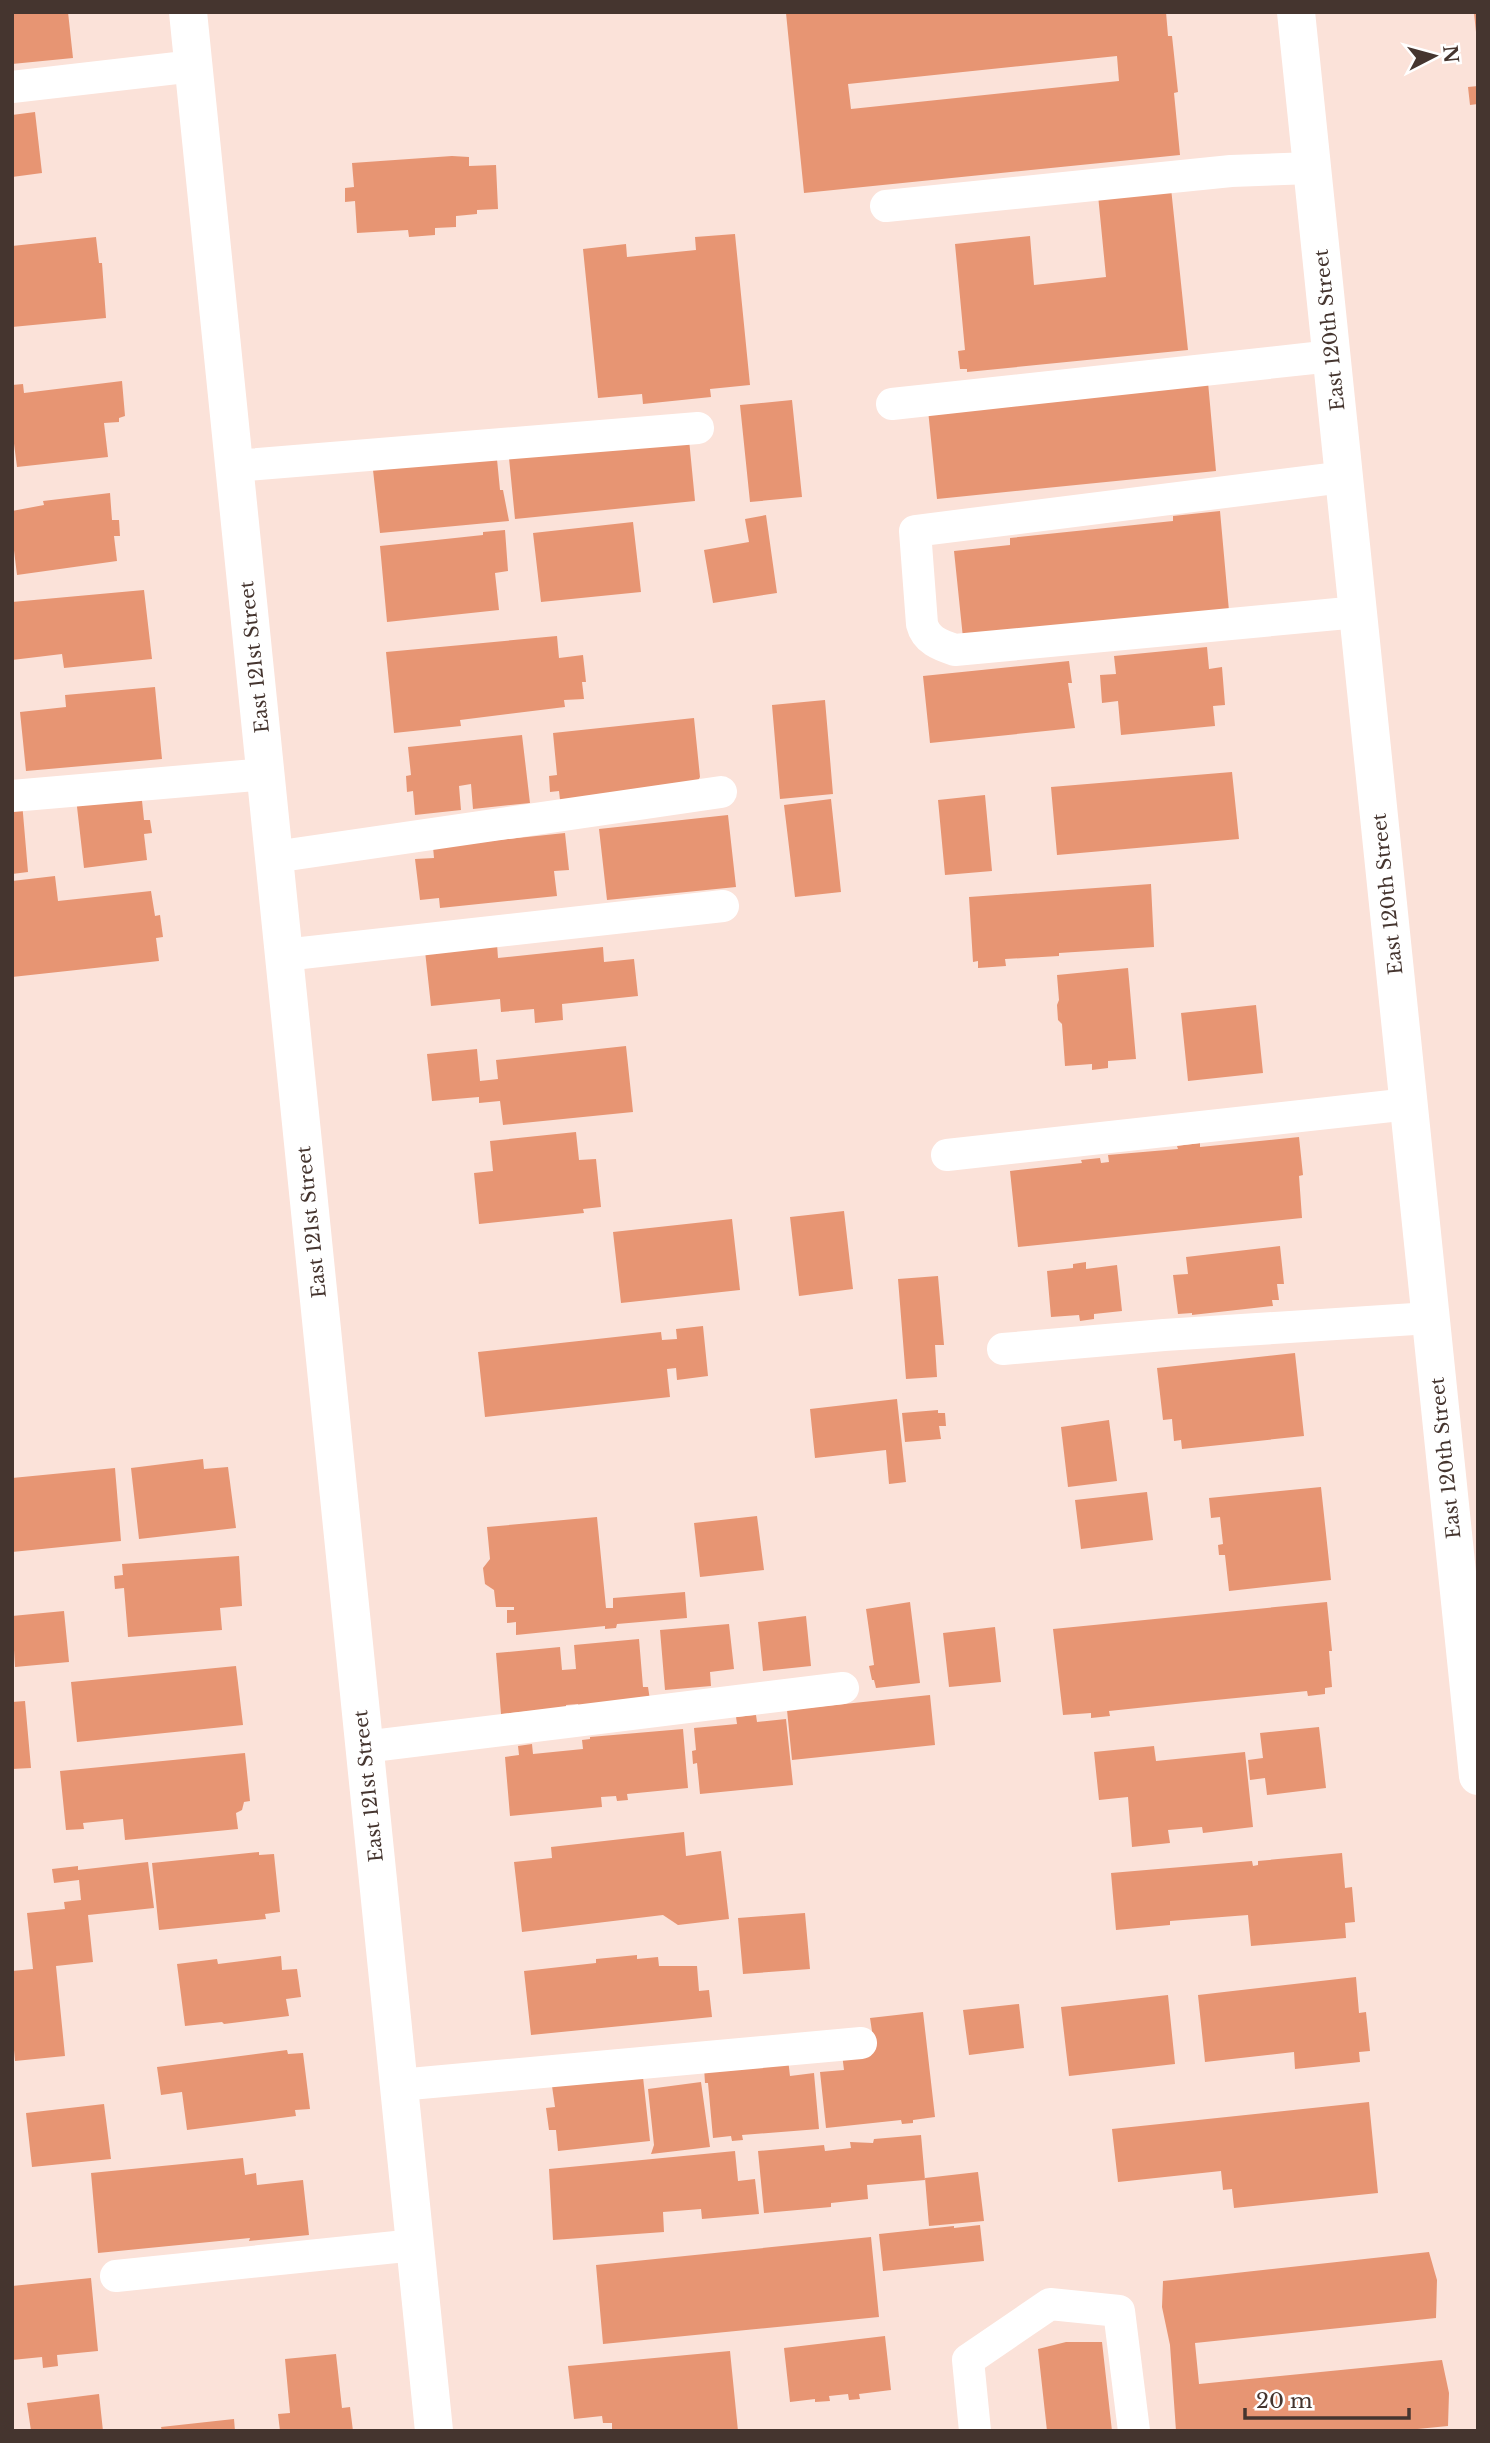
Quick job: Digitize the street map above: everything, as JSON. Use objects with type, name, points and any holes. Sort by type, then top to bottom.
[{"type":"street","name":"East 121st Street","points":[[188,12],[434,2431]]},
{"type":"street","name":"East 120th Street","points":[[1296,12],[1478,1776]]},
{"type":"lane","points":[[12,87],[194,66]]},
{"type":"lane","points":[[886,206],[1231,171],[1312,168]]},
{"type":"lane","points":[[892,404],[1332,356]]},
{"type":"lane","points":[[234,466],[698,428]]},
{"type":"lane","points":[[1344,477],[915,531],[922,624],[924,633],[934,642],[955,650],[1358,612]]},
{"type":"lane","points":[[12,796],[266,774]]},
{"type":"lane","points":[[275,857],[721,792]]},
{"type":"lane","points":[[284,955],[723,906]]},
{"type":"lane","points":[[947,1155],[1409,1104]]},
{"type":"lane","points":[[1003,1349],[1164,1335],[1430,1318]]},
{"type":"lane","points":[[364,1747],[843,1688]]},
{"type":"lane","points":[[399,2085],[861,2043]]},
{"type":"lane","points":[[116,2276],[415,2245]]},
{"type":"lane","points":[[975,2431],[968,2360],[1050,2304],[1119,2311],[1134,2431]]},
{"type":"building","points":[[12,12],[68,12],[73,58],[12,64]]},
{"type":"building","points":[[1166,12],[1168,36],[1172,36],[1178,92],[1174,93],[1180,155],[804,193],[786,13]],"holes":[[[1117,56],[1119,81],[851,109],[848,84]]]},
{"type":"building","points":[[1474,13],[1478,13],[1478,32],[1476,32]]},
{"type":"building","points":[[1478,86],[1478,104],[1470,105],[1468,87]]},
{"type":"building","points":[[35,112],[42,173],[12,177],[12,115]]},
{"type":"building","points":[[469,157],[469,166],[496,165],[498,209],[477,210],[477,214],[456,216],[456,227],[435,228],[435,235],[409,237],[408,230],[357,233],[355,201],[345,202],[345,188],[354,187],[352,163]]},
{"type":"building","points":[[1171,188],[1188,350],[967,372],[967,369],[960,369],[958,351],[965,350],[955,244],[1030,236],[1034,285],[1106,277],[1098,195]]},
{"type":"building","points":[[735,234],[750,385],[710,389],[711,397],[643,404],[642,394],[598,398],[583,249],[626,244],[627,257],[696,250],[695,237]]},
{"type":"building","points":[[96,237],[99,263],[102,263],[106,318],[12,327],[12,246]]},
{"type":"building","points":[[122,381],[125,416],[119,418],[119,422],[104,423],[108,457],[17,467],[12,428],[12,385],[23,384],[24,393]]},
{"type":"building","points":[[1208,382],[1216,471],[937,499],[928,410]]},
{"type":"building","points":[[792,400],[802,497],[750,502],[740,405]]},
{"type":"building","points":[[688,429],[695,501],[515,519],[509,458]]},
{"type":"building","points":[[496,449],[500,490],[503,490],[509,521],[380,533],[372,461]]},
{"type":"building","points":[[110,493],[112,520],[119,520],[120,536],[114,536],[117,561],[17,575],[12,511],[44,505],[43,501]]},
{"type":"building","points":[[1220,511],[1229,611],[963,638],[954,551],[1010,545],[1010,538],[1173,521],[1173,516]]},
{"type":"building","points":[[766,515],[777,593],[713,603],[704,550],[749,542],[745,519]]},
{"type":"building","points":[[633,522],[641,592],[541,602],[533,533]]},
{"type":"building","points":[[505,530],[508,571],[495,573],[499,610],[387,622],[380,546],[483,535],[483,532]]},
{"type":"building","points":[[144,590],[152,659],[64,668],[62,654],[12,660],[12,602]]},
{"type":"building","points":[[557,636],[559,658],[583,655],[586,682],[582,682],[584,699],[564,700],[565,707],[460,720],[461,726],[394,733],[386,652]]},
{"type":"building","points":[[1207,647],[1209,669],[1222,667],[1225,705],[1213,706],[1215,726],[1121,735],[1118,701],[1102,703],[1100,675],[1116,674],[1114,656]]},
{"type":"building","points":[[1069,661],[1072,683],[1068,683],[1075,728],[930,743],[923,676]]},
{"type":"building","points":[[155,687],[162,759],[26,771],[20,712],[66,707],[65,695]]},
{"type":"building","points":[[825,700],[833,794],[780,799],[772,705]]},
{"type":"building","points":[[694,718],[700,777],[695,786],[560,800],[559,791],[550,792],[549,776],[557,775],[553,733]]},
{"type":"building","points":[[522,735],[530,803],[473,809],[471,784],[459,786],[461,810],[415,815],[413,791],[407,792],[406,776],[411,775],[408,747]]},
{"type":"building","points":[[1232,772],[1239,839],[1057,855],[1051,787]]},
{"type":"building","points":[[141,791],[144,820],[150,820],[152,833],[144,834],[147,860],[84,868],[76,798]]},
{"type":"building","points":[[985,795],[992,871],[945,875],[938,800]]},
{"type":"building","points":[[831,799],[841,892],[795,897],[784,805]]},
{"type":"building","points":[[22,802],[28,872],[12,874],[12,803]]},
{"type":"building","points":[[728,815],[736,887],[607,900],[599,829]]},
{"type":"building","points":[[565,833],[569,870],[554,871],[557,896],[440,908],[439,898],[420,900],[415,859],[434,858],[433,847]]},
{"type":"building","points":[[55,876],[58,901],[151,891],[155,916],[160,915],[163,937],[156,938],[159,961],[12,977],[12,881]]},
{"type":"building","points":[[1151,884],[1154,947],[1005,959],[1006,966],[978,968],[978,961],[973,962],[969,897]]},
{"type":"building","points":[[497,944],[498,958],[603,947],[604,962],[634,959],[638,996],[562,1004],[563,1020],[535,1023],[534,1009],[501,1012],[500,999],[431,1006],[425,951]]},
{"type":"building","points":[[1128,968],[1136,1059],[1108,1061],[1108,1068],[1092,1070],[1092,1064],[1065,1066],[1062,1024],[1058,1020],[1057,975]]},
{"type":"building","points":[[1256,1005],[1263,1073],[1188,1081],[1181,1013]]},
{"type":"building","points":[[626,1046],[633,1112],[503,1125],[500,1101],[479,1103],[479,1097],[432,1101],[427,1054],[477,1049],[480,1081],[498,1079],[496,1060]]},
{"type":"building","points":[[576,1132],[579,1160],[596,1159],[601,1207],[583,1209],[584,1213],[479,1224],[474,1173],[493,1171],[490,1141]]},
{"type":"building","points":[[1299,1137],[1303,1175],[1299,1176],[1302,1218],[1018,1247],[1010,1171],[1082,1163],[1081,1160],[1100,1158],[1101,1163],[1109,1162],[1108,1155],[1178,1149],[1177,1146],[1200,1143],[1200,1147]]},
{"type":"building","points":[[844,1211],[853,1289],[799,1296],[790,1217]]},
{"type":"building","points":[[732,1219],[740,1290],[621,1303],[613,1232]]},
{"type":"building","points":[[1280,1246],[1284,1284],[1277,1284],[1279,1300],[1272,1300],[1273,1306],[1192,1315],[1178,1314],[1173,1275],[1188,1274],[1186,1257]]},
{"type":"building","points":[[1086,1262],[1086,1269],[1117,1265],[1122,1311],[1094,1314],[1094,1319],[1080,1321],[1079,1315],[1051,1317],[1047,1271],[1073,1268],[1073,1264]]},
{"type":"building","points":[[938,1276],[944,1345],[935,1345],[937,1377],[906,1379],[898,1279]]},
{"type":"building","points":[[703,1326],[708,1376],[677,1380],[676,1368],[667,1369],[670,1397],[485,1417],[478,1352],[661,1332],[662,1340],[677,1339],[676,1329]]},
{"type":"building","points":[[1295,1353],[1304,1436],[1182,1449],[1181,1440],[1174,1441],[1172,1419],[1163,1420],[1157,1368]]},
{"type":"building","points":[[897,1399],[906,1482],[889,1484],[886,1450],[815,1458],[810,1409]]},
{"type":"building","points":[[938,1410],[938,1413],[945,1413],[946,1426],[939,1426],[941,1439],[905,1442],[902,1413]]},
{"type":"building","points":[[1109,1420],[1117,1481],[1068,1487],[1061,1427]]},
{"type":"building","points":[[203,1459],[204,1469],[228,1467],[236,1528],[139,1539],[131,1468]]},
{"type":"building","points":[[115,1468],[121,1541],[12,1552],[12,1478]]},
{"type":"building","points":[[1321,1487],[1331,1580],[1229,1591],[1225,1555],[1219,1555],[1218,1545],[1223,1544],[1220,1517],[1211,1518],[1209,1498]]},
{"type":"building","points":[[1147,1492],[1153,1540],[1081,1549],[1075,1500]]},
{"type":"building","points":[[757,1516],[764,1570],[700,1577],[694,1523]]},
{"type":"building","points":[[597,1517],[606,1608],[613,1608],[613,1598],[685,1592],[687,1618],[617,1624],[616,1628],[605,1629],[605,1626],[516,1635],[516,1622],[507,1623],[507,1610],[514,1610],[514,1607],[496,1607],[494,1590],[485,1584],[483,1568],[490,1559],[487,1527]]},
{"type":"building","points":[[239,1556],[242,1606],[220,1608],[222,1630],[128,1637],[124,1588],[115,1589],[114,1576],[123,1575],[122,1564]]},
{"type":"building","points":[[910,1602],[920,1683],[876,1688],[869,1666],[874,1665],[866,1609]]},
{"type":"building","points":[[1327,1602],[1332,1651],[1329,1651],[1332,1687],[1325,1688],[1325,1694],[1308,1696],[1307,1691],[1195,1702],[1109,1711],[1110,1716],[1091,1718],[1091,1713],[1063,1715],[1053,1629]]},
{"type":"building","points":[[64,1611],[69,1662],[15,1667],[12,1616]]},
{"type":"building","points":[[806,1616],[811,1666],[763,1671],[758,1622]]},
{"type":"building","points":[[729,1624],[734,1669],[710,1672],[711,1686],[665,1690],[660,1630]]},
{"type":"building","points":[[995,1627],[1001,1682],[949,1687],[943,1633]]},
{"type":"building","points":[[639,1639],[643,1687],[648,1687],[650,1700],[579,1707],[578,1704],[566,1705],[566,1708],[501,1714],[496,1653],[560,1647],[562,1670],[576,1669],[574,1645]]},
{"type":"building","points":[[236,1666],[243,1725],[77,1742],[71,1682]]},
{"type":"building","points":[[930,1695],[935,1745],[792,1760],[787,1710]]},
{"type":"building","points":[[25,1701],[31,1768],[12,1769],[12,1702]]},
{"type":"building","points":[[756,1715],[757,1722],[786,1719],[793,1785],[700,1794],[697,1763],[693,1764],[692,1751],[696,1750],[694,1728],[737,1724],[736,1717]]},
{"type":"building","points":[[1319,1727],[1326,1788],[1267,1795],[1265,1778],[1250,1780],[1248,1760],[1263,1758],[1260,1733]]},
{"type":"building","points":[[683,1729],[688,1788],[627,1794],[628,1800],[617,1801],[616,1796],[601,1797],[602,1807],[510,1816],[505,1757],[519,1755],[518,1746],[532,1744],[533,1754],[583,1749],[582,1740],[590,1737]]},
{"type":"building","points":[[1154,1746],[1156,1761],[1245,1752],[1253,1827],[1203,1833],[1202,1827],[1168,1830],[1170,1843],[1132,1847],[1128,1797],[1099,1800],[1094,1752]]},
{"type":"building","points":[[245,1753],[250,1801],[244,1802],[242,1810],[236,1813],[238,1829],[125,1840],[123,1819],[83,1823],[84,1829],[66,1830],[60,1771]]},
{"type":"building","points":[[684,1832],[686,1856],[721,1851],[729,1919],[678,1925],[663,1915],[522,1932],[514,1862],[552,1858],[551,1847]]},
{"type":"building","points":[[259,1852],[259,1855],[274,1854],[280,1912],[265,1914],[266,1919],[159,1930],[152,1863]]},
{"type":"building","points":[[1342,1853],[1345,1888],[1352,1887],[1355,1922],[1345,1923],[1346,1938],[1251,1946],[1248,1915],[1170,1921],[1170,1925],[1116,1930],[1111,1873],[1252,1861],[1253,1866],[1258,1865],[1258,1861]]},
{"type":"building","points":[[148,1862],[154,1908],[88,1915],[93,1962],[56,1966],[65,2056],[15,2061],[12,1971],[33,1969],[27,1913],[65,1909],[64,1902],[81,1900],[79,1880],[54,1883],[52,1869],[78,1866],[78,1870]]},
{"type":"building","points":[[805,1913],[810,1969],[743,1974],[738,1918]]},
{"type":"building","points":[[637,1955],[637,1959],[658,1957],[659,1966],[697,1966],[699,1991],[709,1990],[712,2017],[531,2035],[524,1971],[596,1963],[596,1959]]},
{"type":"building","points":[[281,1956],[282,1970],[297,1969],[301,1997],[286,1999],[289,2016],[185,2026],[177,1964],[217,1959],[218,1964]]},
{"type":"building","points":[[1356,1977],[1359,2013],[1366,2012],[1370,2051],[1359,2052],[1360,2062],[1295,2069],[1294,2052],[1205,2062],[1198,1995]]},
{"type":"building","points":[[1168,1995],[1175,2064],[1069,2076],[1061,2007]]},
{"type":"building","points":[[1019,2004],[1024,2048],[969,2055],[963,2010]]},
{"type":"building","points":[[923,2012],[935,2117],[913,2120],[913,2123],[902,2124],[901,2120],[826,2128],[820,2072],[844,2070],[842,2054],[875,2051],[870,2018]]},
{"type":"building","points":[[287,2050],[288,2054],[303,2053],[310,2109],[295,2110],[296,2116],[187,2130],[182,2092],[161,2095],[157,2067]]},
{"type":"building","points":[[788,2059],[790,2076],[814,2073],[819,2129],[742,2135],[743,2140],[732,2141],[731,2136],[713,2138],[704,2067]]},
{"type":"building","points":[[643,2077],[650,2141],[558,2151],[556,2130],[549,2130],[546,2108],[555,2107],[552,2086]]},
{"type":"building","points":[[701,2082],[710,2147],[651,2154],[654,2145],[648,2089]]},
{"type":"building","points":[[1369,2102],[1378,2193],[1234,2208],[1232,2189],[1223,2190],[1221,2171],[1118,2182],[1112,2129]]},
{"type":"building","points":[[104,2104],[111,2159],[32,2167],[26,2113]]},
{"type":"building","points":[[921,2135],[925,2180],[867,2185],[868,2199],[831,2203],[831,2207],[764,2213],[758,2151],[824,2145],[825,2151],[851,2148],[850,2142],[873,2143],[874,2139]]},
{"type":"building","points":[[735,2151],[738,2181],[755,2179],[759,2214],[702,2219],[701,2209],[663,2212],[664,2232],[553,2240],[549,2169]]},
{"type":"building","points":[[243,2158],[245,2175],[256,2173],[257,2185],[303,2180],[309,2235],[98,2253],[91,2173]]},
{"type":"building","points":[[978,2172],[984,2221],[929,2226],[925,2178]]},
{"type":"building","points":[[980,2225],[984,2261],[883,2271],[879,2234]]},
{"type":"building","points":[[871,2237],[879,2317],[603,2344],[596,2265]]},
{"type":"building","points":[[1429,2252],[1437,2280],[1436,2318],[1195,2343],[1199,2384],[1442,2360],[1449,2393],[1448,2426],[1397,2431],[1176,2431],[1170,2345],[1162,2307],[1163,2281]]},
{"type":"building","points":[[91,2278],[98,2351],[57,2355],[58,2366],[43,2368],[42,2357],[12,2360],[12,2286]]},
{"type":"building","points":[[885,2336],[891,2390],[859,2394],[860,2399],[849,2400],[848,2394],[829,2396],[830,2401],[815,2402],[815,2399],[790,2402],[784,2348]]},
{"type":"building","points":[[1066,2342],[1102,2342],[1112,2431],[1047,2431],[1038,2349]]},
{"type":"building","points":[[730,2351],[738,2431],[612,2431],[612,2423],[603,2423],[602,2416],[574,2419],[568,2366]]},
{"type":"building","points":[[336,2354],[342,2408],[350,2407],[353,2431],[280,2431],[278,2414],[290,2413],[285,2359]]},
{"type":"building","points":[[99,2394],[103,2431],[31,2431],[27,2403]]},
{"type":"building","points":[[234,2419],[235,2431],[162,2431],[161,2427]]}]
